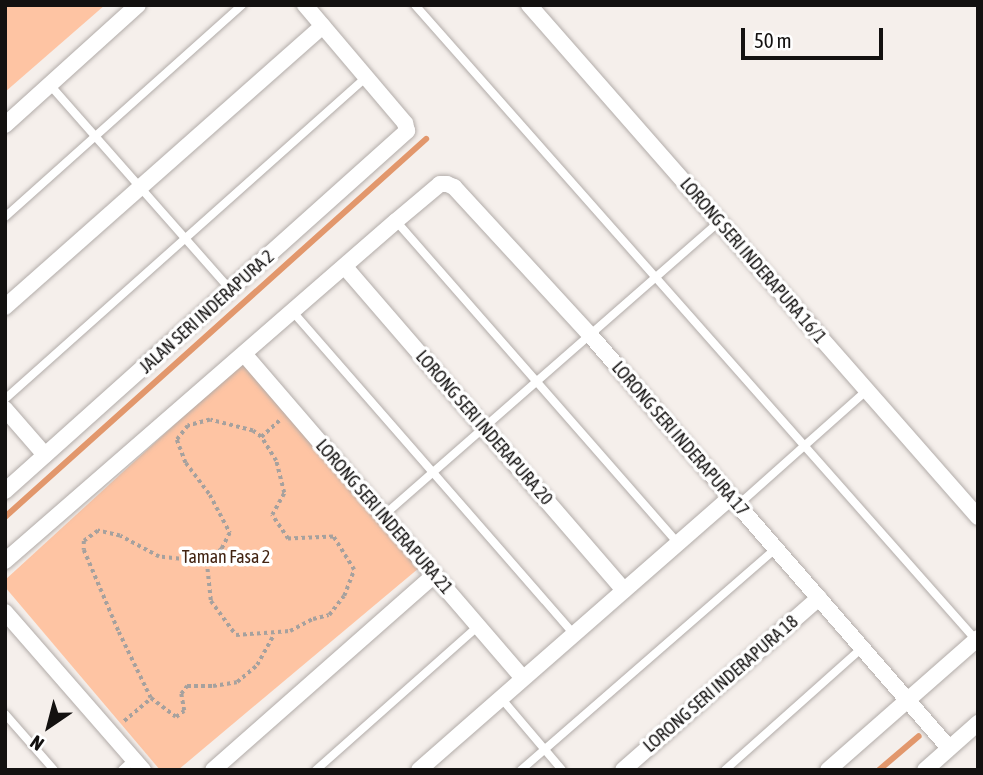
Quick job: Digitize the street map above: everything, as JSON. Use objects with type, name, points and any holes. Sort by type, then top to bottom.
[{"type":"street","points":[[5,125],[138,5]]},
{"type":"street","points":[[305,5],[367,76]]},
{"type":"street","name":"LORONG SERI INDERAPURA 16/1","points":[[529,5],[978,517]]},
{"type":"street","points":[[5,307],[323,26]]},
{"type":"street","name":"JALAN SERI INDERAPURA 2","points":[[5,491],[407,131],[405,123],[367,76]]},
{"type":"street","name":"LORONG SERI INDERAPURA 17","points":[[396,221],[440,184],[454,187],[591,336],[949,748]]},
{"type":"street","points":[[5,561],[396,221]]},
{"type":"street","name":"LORONG SERI INDERAPURA 20","points":[[345,267],[624,590]]},
{"type":"street","name":"LORONG SERI INDERAPURA 21","points":[[245,355],[523,678]]},
{"type":"street","points":[[5,409],[45,455]]},
{"type":"street","points":[[419,770],[678,543],[734,501]]},
{"type":"street","points":[[213,770],[434,575]]},
{"type":"street","name":"LORONG SERI INDERAPURA 18","points":[[623,770],[819,598]]},
{"type":"street","points":[[5,612],[110,732],[133,766]]},
{"type":"street","points":[[828,770],[977,639]]},
{"type":"street","points":[[925,770],[978,723]]},
{"type":"lane","points":[[5,217],[242,5]]},
{"type":"lane","points":[[415,5],[977,639]]},
{"type":"lane","points":[[5,399],[367,76]]},
{"type":"lane","points":[[50,85],[231,291]]},
{"type":"lane","points":[[396,221],[678,543]]},
{"type":"lane","points":[[383,516],[719,222]]},
{"type":"lane","points":[[293,312],[574,634]]},
{"type":"lane","points":[[734,501],[805,446],[867,390]]},
{"type":"lane","points":[[521,770],[776,548]]},
{"type":"lane","points":[[316,770],[478,626]]},
{"type":"lane","points":[[725,770],[862,648]]},
{"type":"lane","points":[[501,698],[562,770]]},
{"type":"lane","points":[[5,714],[54,770]]},
{"type":"path","points":[[261,437],[291,410]]},
{"type":"path","points":[[207,562],[211,601],[236,635],[290,631],[313,619],[329,615],[344,596],[355,570],[333,537],[288,539],[272,516],[284,493],[276,461],[261,437],[253,430],[210,419],[188,426],[177,440],[186,463],[210,495],[230,533],[222,549],[207,562],[153,556],[120,536],[98,531],[84,541],[90,568],[152,698],[176,717],[184,711],[181,694],[187,686],[237,682],[257,665],[274,634]]},
{"type":"path","points":[[110,732],[152,698]]},
{"type":"green space","points":[[5,5],[105,5],[5,92]]},
{"type":"green space","name":"Taman Fasa 2","points":[[243,362],[419,568],[178,770],[160,770],[5,587],[5,580]]},
{"type":"waterway","points":[[5,517],[426,139]]},
{"type":"waterway","points":[[879,770],[919,736]]}]
